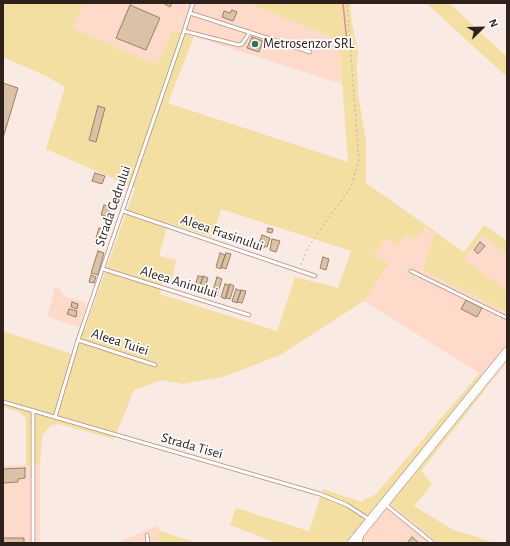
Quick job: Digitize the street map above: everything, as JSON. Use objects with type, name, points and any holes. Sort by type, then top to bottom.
[{"type":"main road","points":[[352,543],[507,352]]},
{"type":"lane","name":"Strada Cedrului","points":[[55,417],[78,340],[193,3]]},
{"type":"lane","points":[[190,13],[310,52]]},
{"type":"lane","points":[[184,31],[239,45],[242,44],[250,32]]},
{"type":"lane","name":"Aleea Frasinului","points":[[123,211],[315,276]]},
{"type":"lane","name":"Aleea Aninului","points":[[103,269],[249,315]]},
{"type":"lane","points":[[411,271],[507,318]]},
{"type":"lane","name":"Aleea Tuiei","points":[[78,340],[155,365]]},
{"type":"lane","name":"Strada Tisei","points":[[3,402],[320,494],[347,504],[371,520]]},
{"type":"lane","points":[[33,410],[33,543]]},
{"type":"lane","points":[[384,504],[433,543]]},
{"type":"lane","points":[[360,543],[362,531]]},
{"type":"lane","points":[[147,535],[148,543]]},
{"type":"path","points":[[299,270],[308,247],[351,187],[359,160],[347,3]]},
{"type":"shaded area","points":[[3,3],[84,3],[73,28],[157,65],[173,30],[194,37],[168,103],[348,162],[339,40],[247,3],[350,3],[352,24],[358,51],[358,94],[366,140],[366,183],[464,252],[484,225],[507,241],[507,255],[483,235],[464,260],[507,290],[507,313],[423,270],[434,234],[425,227],[415,240],[406,235],[398,246],[387,237],[375,255],[389,264],[364,301],[280,355],[223,377],[183,384],[162,380],[134,390],[114,439],[59,424],[51,425],[42,436],[40,464],[26,465],[26,418],[19,412],[3,407],[3,331],[72,354],[80,327],[85,328],[135,188],[46,149],[65,87],[46,76],[3,57]],"holes":[[[221,209],[351,251],[338,288],[295,277],[277,331],[160,294],[163,282],[171,284],[176,260],[159,256],[168,223],[212,237]]]},
{"type":"shaded area","points":[[84,3],[247,3],[339,40],[342,84],[173,30],[157,65],[73,28]]},
{"type":"shaded area","points":[[426,3],[449,3],[507,57],[507,77]]},
{"type":"shaded area","points":[[425,227],[434,234],[423,270],[507,313],[507,363],[492,381],[364,301],[389,265],[375,255],[387,237],[406,235],[415,240]]},
{"type":"shaded area","points":[[483,235],[507,255],[507,290],[464,260]]},
{"type":"shaded area","points":[[55,288],[60,289],[64,296],[87,303],[80,327],[47,317]]},
{"type":"shaded area","points":[[480,373],[492,381],[421,471],[432,484],[414,506],[453,530],[496,543],[439,543],[382,499],[344,543],[277,543],[230,525],[236,508],[309,531],[323,489],[361,502],[376,494]]},
{"type":"shaded area","points":[[40,464],[40,543],[3,543],[3,466]]},
{"type":"shaded area","points":[[382,499],[393,506],[439,543],[344,543]]},
{"type":"shaded area","points":[[157,526],[159,543],[116,543]]},
{"type":"shaded area","points":[[157,526],[160,531],[197,543],[159,543]]},
{"type":"building","points":[[163,3],[172,3],[170,7]]},
{"type":"building","points":[[130,5],[160,18],[146,50],[116,38]]},
{"type":"building","points":[[232,10],[237,12],[233,21],[222,17],[224,11],[230,13]]},
{"type":"building","name":"Metrosenzor SRL","points":[[252,37],[263,41],[259,52],[247,48]]},
{"type":"building","points":[[3,83],[18,88],[3,138]]},
{"type":"building","points":[[98,106],[105,108],[96,142],[89,140]]},
{"type":"building","points":[[95,173],[105,176],[102,184],[92,181]]},
{"type":"building","points":[[104,205],[112,207],[109,217],[101,215]]},
{"type":"building","points":[[99,228],[105,230],[102,239],[96,238]]},
{"type":"building","points":[[268,228],[273,229],[272,233],[267,232]]},
{"type":"building","points":[[262,235],[270,238],[267,247],[265,246],[264,248],[258,247]]},
{"type":"building","points":[[272,239],[280,241],[276,252],[270,250]]},
{"type":"building","points":[[480,242],[485,246],[478,254],[474,250]]},
{"type":"building","points":[[98,251],[104,253],[98,275],[91,273]]},
{"type":"building","points":[[220,253],[225,255],[221,269],[216,267]]},
{"type":"building","points":[[226,253],[231,254],[226,269],[221,267]]},
{"type":"building","points":[[323,257],[329,259],[326,270],[320,268]]},
{"type":"building","points":[[91,275],[96,277],[94,283],[89,282]]},
{"type":"building","points":[[198,276],[203,277],[198,290],[194,289]]},
{"type":"building","points":[[203,276],[208,278],[204,290],[199,289]]},
{"type":"building","points":[[217,277],[222,279],[217,296],[212,294]]},
{"type":"building","points":[[225,284],[229,285],[225,299],[221,297]]},
{"type":"building","points":[[230,284],[234,286],[230,299],[226,298]]},
{"type":"building","points":[[236,289],[241,291],[237,303],[232,301]]},
{"type":"building","points":[[241,290],[246,291],[242,303],[237,302]]},
{"type":"building","points":[[466,300],[482,308],[477,317],[461,309]]},
{"type":"building","points":[[72,302],[78,304],[77,309],[71,307]]},
{"type":"building","points":[[69,309],[77,311],[76,317],[67,314]]},
{"type":"building","points":[[25,468],[25,478],[18,479],[18,482],[3,483],[3,469]]},
{"type":"building","points":[[412,537],[419,543],[407,543]]},
{"type":"building","points":[[3,538],[24,538],[24,543],[3,543]]},
{"type":"waterway","points":[[343,3],[347,43]]},
{"type":"place","name":"Metrosenzor SRL","points":[[255,44]]}]
